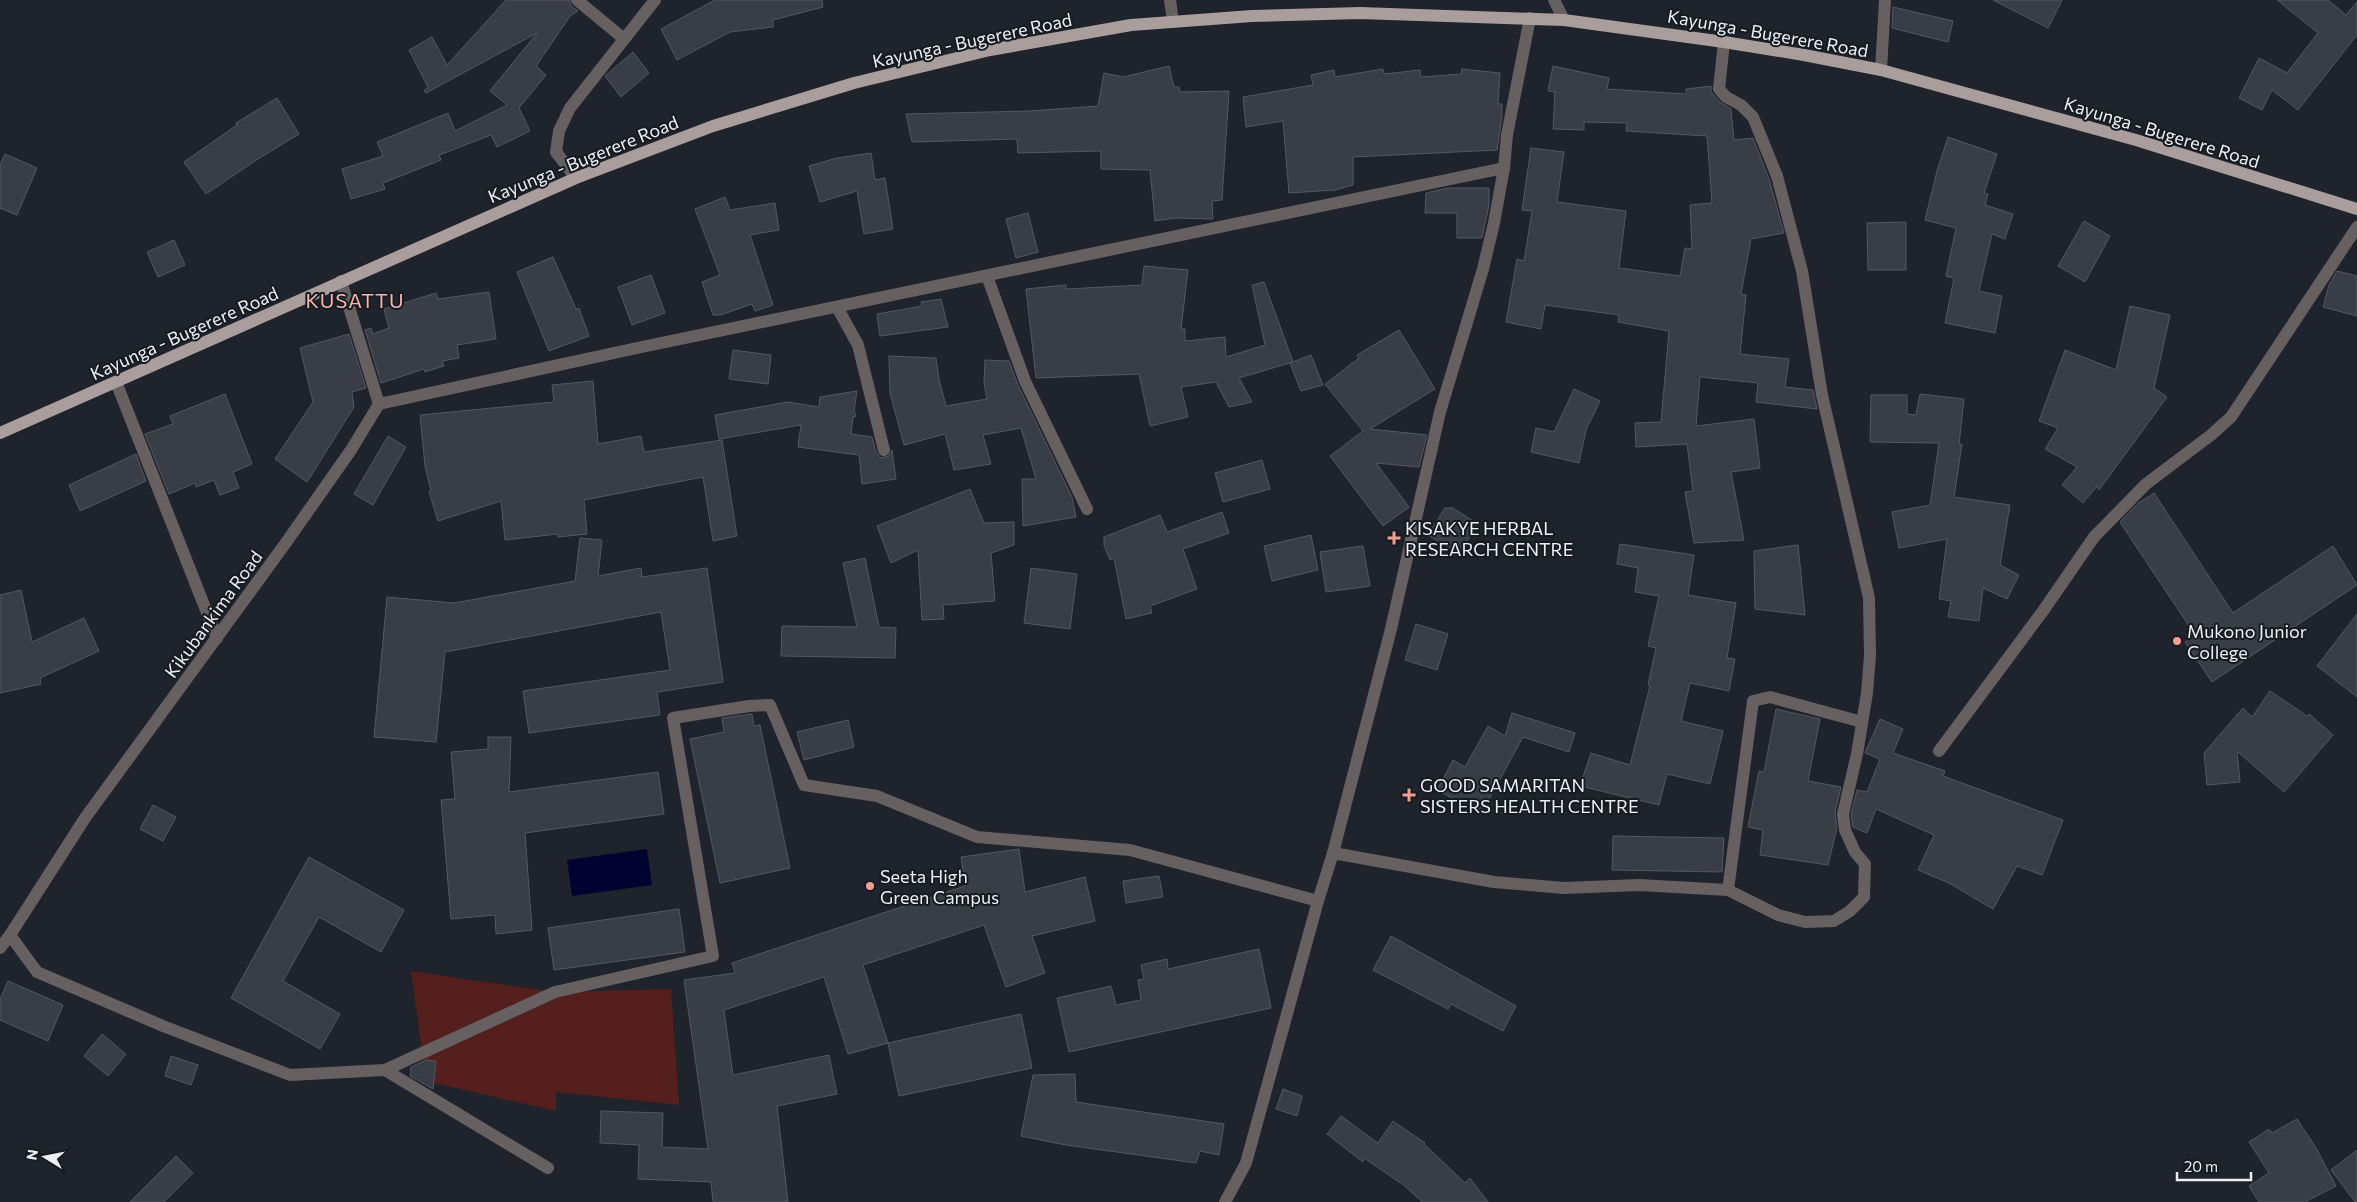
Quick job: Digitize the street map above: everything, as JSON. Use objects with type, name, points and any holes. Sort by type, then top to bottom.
[{"type":"main road","name":"Kayunga - Bugerere Road","points":[[0,433],[576,178],[713,126],[854,83],[990,50],[1131,25],[1252,16],[1360,13],[1564,20],[1724,42],[1880,70],[2136,140],[2357,209]]},
{"type":"street","points":[[577,0],[624,39]]},
{"type":"street","points":[[576,178],[556,152],[559,131],[570,108],[656,0]]},
{"type":"street","points":[[1170,0],[1174,22]]},
{"type":"street","points":[[1554,0],[1564,20]]},
{"type":"street","points":[[1880,70],[1885,0]]},
{"type":"street","points":[[1225,1202],[1246,1162],[1333,853],[1391,629],[1440,412],[1483,268],[1504,168],[1507,135],[1530,18]]},
{"type":"street","points":[[1333,853],[1502,883],[1564,888],[1639,885],[1728,890],[1778,915],[1805,922],[1834,922],[1850,911],[1864,897],[1865,864],[1856,852],[1845,830],[1843,814],[1857,754],[1862,722],[1870,655],[1869,598],[1822,395],[1802,271],[1777,176],[1752,117],[1741,104],[1726,97],[1719,89],[1724,42]]},
{"type":"street","points":[[341,281],[379,404],[837,306],[1504,168]]},
{"type":"street","points":[[1939,751],[2043,611],[2094,536],[2146,484],[2211,435],[2231,417],[2357,227]]},
{"type":"street","points":[[987,276],[1025,382],[1087,509]]},
{"type":"street","points":[[837,306],[858,345],[884,450]]},
{"type":"street","points":[[116,382],[217,638]]},
{"type":"street","name":"Kikubankima Road","points":[[0,948],[85,818],[217,638],[351,450],[379,404]]},
{"type":"street","points":[[1728,890],[1753,702],[1770,697],[1862,722]]},
{"type":"street","points":[[10,935],[37,972],[163,1026],[290,1075],[385,1070],[555,992],[714,956],[673,718],[749,706],[770,705],[804,784],[877,796],[977,837],[1130,850],[1318,901]]},
{"type":"street","points":[[385,1070],[548,1168]]},
{"type":"shaded area","points":[[411,971],[555,992],[671,989],[679,1105],[556,1092],[556,1111],[426,1081]]},
{"type":"water","points":[[647,849],[652,885],[572,896],[567,860]]},
{"type":"building","points":[[506,0],[569,0],[571,6],[578,11],[571,15],[536,66],[546,75],[519,108],[530,131],[497,147],[491,135],[439,155],[441,160],[383,183],[385,189],[351,199],[342,169],[383,156],[377,142],[448,113],[455,131],[507,105],[490,91],[537,33],[426,93],[424,91],[428,87],[409,50],[432,37],[447,65]]},
{"type":"building","points":[[715,0],[822,0],[823,7],[773,20],[773,27],[730,32],[677,60],[661,29]]},
{"type":"building","points":[[1993,0],[2062,0],[2048,28]]},
{"type":"building","points":[[2277,0],[2328,0],[2346,15],[2357,2],[2357,35],[2298,110],[2272,90],[2262,110],[2239,98],[2259,58],[2287,73],[2318,33]]},
{"type":"building","points":[[1893,7],[1953,21],[1948,42],[1892,28]]},
{"type":"building","points":[[633,52],[649,73],[621,97],[605,76]]},
{"type":"building","points":[[1169,66],[1174,87],[1179,87],[1180,92],[1229,91],[1222,200],[1212,201],[1213,219],[1176,218],[1155,221],[1150,170],[1101,169],[1101,151],[1018,153],[1017,139],[912,142],[906,114],[1029,111],[1098,106],[1104,73],[1123,77]]},
{"type":"building","points":[[1553,66],[1609,78],[1607,89],[1686,94],[1686,89],[1711,86],[1711,92],[1720,102],[1731,109],[1734,140],[1753,138],[1769,179],[1784,233],[1751,239],[1741,294],[1746,295],[1740,354],[1789,359],[1785,387],[1813,390],[1817,409],[1756,402],[1758,383],[1700,377],[1696,426],[1754,419],[1760,468],[1731,472],[1744,540],[1694,543],[1685,492],[1693,491],[1687,444],[1636,447],[1635,423],[1661,422],[1669,331],[1618,322],[1619,315],[1545,305],[1541,329],[1506,322],[1517,259],[1524,261],[1532,211],[1522,210],[1531,148],[1564,152],[1557,202],[1626,211],[1619,268],[1680,276],[1685,248],[1692,249],[1690,205],[1712,203],[1707,136],[1626,131],[1627,123],[1584,122],[1584,130],[1553,129],[1555,92],[1548,91]]},
{"type":"building","points":[[1383,69],[1384,74],[1420,70],[1421,77],[1461,74],[1462,69],[1500,73],[1498,104],[1502,104],[1502,116],[1497,150],[1353,157],[1353,185],[1335,190],[1289,193],[1283,121],[1246,127],[1243,97],[1313,85],[1311,75],[1334,70],[1335,77]]},
{"type":"building","points":[[277,98],[299,134],[206,194],[184,162],[237,125],[236,123]]},
{"type":"building","points":[[1948,137],[1997,154],[1984,193],[1988,194],[1985,205],[2013,214],[2005,239],[1992,234],[1979,291],[2002,296],[1995,333],[1945,323],[1954,278],[1946,276],[1956,228],[1925,220],[1937,171]]},
{"type":"building","points":[[871,153],[875,180],[885,178],[893,229],[864,234],[857,191],[820,202],[809,166],[837,158]]},
{"type":"building","points":[[5,154],[37,168],[17,215],[0,208],[0,165]]},
{"type":"building","points":[[1448,188],[1489,188],[1489,205],[1482,238],[1457,238],[1457,213],[1425,213],[1426,193]]},
{"type":"building","points":[[725,197],[730,210],[775,203],[779,230],[750,235],[773,305],[755,311],[752,304],[721,315],[713,315],[702,282],[720,275],[695,209]]},
{"type":"building","points":[[1028,213],[1038,252],[1016,258],[1006,219]]},
{"type":"building","points":[[2084,221],[2110,236],[2085,282],[2058,266]]},
{"type":"building","points":[[1906,222],[1906,270],[1868,270],[1867,223]]},
{"type":"building","points":[[174,240],[185,265],[158,277],[147,252]]},
{"type":"building","points":[[553,257],[576,309],[579,308],[589,336],[549,351],[517,272]]},
{"type":"building","points":[[1144,266],[1188,270],[1181,329],[1185,329],[1185,341],[1225,337],[1226,357],[1265,345],[1252,285],[1264,282],[1293,362],[1239,378],[1252,402],[1229,407],[1216,382],[1181,387],[1188,417],[1150,426],[1139,374],[1036,378],[1026,289],[1066,285],[1066,289],[1142,285]]},
{"type":"building","points":[[2337,271],[2357,276],[2357,316],[2323,307],[2329,285]]},
{"type":"building","points":[[651,275],[665,313],[632,325],[618,287]]},
{"type":"building","points":[[489,292],[496,339],[457,345],[459,358],[442,361],[444,366],[425,372],[424,369],[381,383],[365,330],[371,328],[373,334],[389,328],[384,309],[436,293],[438,299]]},
{"type":"building","points":[[941,299],[948,327],[880,336],[877,314],[922,306],[921,302]]},
{"type":"building","points":[[2130,306],[2170,315],[2154,388],[2167,397],[2099,490],[2097,486],[2083,503],[2062,485],[2077,467],[2045,449],[2058,428],[2039,421],[2065,350],[2116,370]]},
{"type":"building","points":[[1399,330],[1435,389],[1370,429],[1427,435],[1419,467],[1376,463],[1409,507],[1383,526],[1330,456],[1363,431],[1325,384],[1359,358],[1357,355]]},
{"type":"building","points":[[349,334],[366,388],[352,392],[354,407],[307,482],[275,459],[313,402],[300,348]]},
{"type":"building","points":[[733,350],[771,355],[768,384],[729,379]]},
{"type":"building","points":[[1311,355],[1323,385],[1301,391],[1290,363]]},
{"type":"building","points":[[889,356],[936,358],[946,406],[987,399],[984,383],[985,360],[1009,361],[1018,385],[1072,497],[1076,517],[1023,526],[1022,479],[1036,479],[1021,428],[983,435],[991,464],[954,470],[945,434],[904,445],[890,393]]},
{"type":"building","points":[[593,381],[598,444],[641,436],[644,452],[722,440],[737,536],[713,541],[703,477],[584,500],[587,534],[558,537],[558,534],[505,540],[501,501],[438,521],[429,492],[431,491],[425,466],[420,415],[554,402],[552,385]]},
{"type":"building","points":[[1574,389],[1600,401],[1586,430],[1579,463],[1531,452],[1536,428],[1554,432]]},
{"type":"building","points":[[857,391],[854,411],[856,416],[853,417],[851,434],[872,437],[876,452],[881,458],[889,456],[892,450],[896,479],[862,484],[859,455],[798,447],[801,425],[719,439],[715,415],[788,402],[819,407],[820,397]]},
{"type":"building","points":[[225,394],[252,464],[233,472],[239,488],[220,495],[214,480],[196,487],[195,483],[169,494],[145,434],[173,424],[170,416]]},
{"type":"building","points":[[1920,394],[1964,399],[1959,444],[1962,444],[1954,497],[2010,505],[2000,565],[2019,575],[2007,599],[1983,588],[1979,621],[1948,617],[1951,601],[1939,599],[1947,539],[1899,548],[1892,512],[1930,505],[1939,443],[1870,442],[1871,395],[1907,395],[1907,414],[1916,415]]},
{"type":"building","points":[[388,436],[406,447],[373,505],[354,494]]},
{"type":"building","points":[[136,454],[146,481],[80,511],[69,485]]},
{"type":"building","points":[[1262,460],[1270,489],[1223,502],[1215,473]]},
{"type":"building","points":[[970,489],[984,523],[1014,522],[1014,545],[991,553],[995,601],[943,605],[944,619],[922,620],[918,550],[891,563],[877,526]]},
{"type":"building","points":[[2154,493],[2233,613],[2333,546],[2357,585],[2212,682],[2185,642],[2195,635],[2120,522],[2137,504]]},
{"type":"building","points":[[1445,508],[1453,508],[1478,524],[1459,554],[1428,535]]},
{"type":"building","points":[[1222,512],[1229,533],[1183,549],[1197,589],[1150,606],[1152,613],[1126,619],[1114,558],[1110,560],[1104,545],[1104,537],[1160,515],[1167,532]]},
{"type":"building","points":[[1311,535],[1318,570],[1272,581],[1264,546]]},
{"type":"building","points":[[580,538],[602,540],[598,576],[641,568],[642,577],[707,568],[723,682],[657,692],[660,715],[529,733],[523,691],[670,670],[661,612],[445,652],[436,742],[374,737],[387,597],[454,603],[575,581]]},
{"type":"building","points":[[1620,544],[1694,555],[1688,595],[1736,603],[1727,658],[1735,659],[1729,691],[1690,683],[1681,721],[1723,731],[1710,784],[1667,774],[1659,805],[1580,786],[1591,753],[1630,765],[1650,686],[1648,685],[1656,648],[1648,646],[1659,596],[1635,592],[1638,568],[1617,564]]},
{"type":"building","points":[[1798,545],[1805,615],[1755,609],[1754,551]]},
{"type":"building","points":[[1363,546],[1370,586],[1326,592],[1320,552]]},
{"type":"building","points":[[865,558],[879,627],[896,628],[895,658],[781,656],[782,626],[857,627],[843,563]]},
{"type":"building","points":[[1031,568],[1077,574],[1070,629],[1024,623]]},
{"type":"building","points":[[21,590],[32,642],[84,618],[99,651],[40,678],[41,684],[0,693],[0,595]]},
{"type":"building","points":[[2357,614],[2357,697],[2317,666]]},
{"type":"building","points":[[1416,624],[1448,634],[1437,670],[1405,660]]},
{"type":"building","points":[[2270,691],[2307,716],[2309,714],[2333,735],[2284,792],[2237,751],[2240,782],[2207,785],[2204,753],[2243,708],[2252,717]]},
{"type":"building","points":[[1776,709],[1820,719],[1808,781],[1841,787],[1835,812],[1837,828],[1828,865],[1760,855],[1763,830],[1748,827],[1759,771],[1764,772]]},
{"type":"building","points":[[1512,713],[1575,733],[1569,752],[1523,737],[1481,814],[1437,790],[1453,760],[1465,767],[1488,726],[1505,736]]},
{"type":"building","points":[[752,714],[754,726],[760,725],[790,868],[720,883],[690,739],[724,732],[722,718]]},
{"type":"building","points":[[1880,719],[1903,729],[1893,753],[1945,771],[1943,776],[2063,820],[2042,875],[2017,866],[1993,909],[1949,883],[1918,870],[1934,835],[1876,809],[1867,833],[1853,827],[1851,814],[1857,790],[1867,792],[1880,759],[1865,753]]},
{"type":"building","points":[[848,720],[854,747],[804,760],[797,732]]},
{"type":"building","points":[[488,737],[511,737],[509,792],[658,772],[664,814],[525,833],[532,930],[496,934],[495,915],[451,919],[441,800],[455,799],[451,752],[488,749]]},
{"type":"building","points":[[153,805],[176,817],[163,841],[140,829]]},
{"type":"building","points":[[1613,836],[1724,838],[1722,872],[1612,870]]},
{"type":"building","points":[[1019,849],[1025,892],[1085,877],[1095,921],[1032,936],[1045,973],[1006,987],[984,925],[863,965],[888,1043],[848,1054],[824,977],[724,1010],[733,1075],[829,1055],[837,1094],[777,1106],[788,1202],[713,1202],[711,1182],[638,1179],[639,1145],[600,1143],[601,1111],[663,1113],[662,1147],[708,1149],[684,980],[735,973],[732,963],[965,886],[961,857]]},
{"type":"building","points":[[309,857],[404,910],[381,952],[319,917],[283,981],[340,1014],[320,1049],[231,998]]},
{"type":"building","points":[[1159,876],[1163,897],[1126,903],[1123,881]]},
{"type":"building","points":[[679,909],[685,952],[554,970],[548,928]]},
{"type":"building","points":[[1391,936],[1516,1006],[1503,1031],[1451,1004],[1448,1009],[1373,970]]},
{"type":"building","points":[[1259,949],[1271,1008],[1069,1052],[1057,998],[1111,986],[1116,1005],[1141,1000],[1138,980],[1144,979],[1141,965],[1167,959],[1168,969]]},
{"type":"building","points":[[8,981],[63,1005],[48,1041],[0,1020],[0,999]]},
{"type":"building","points":[[1021,1014],[1032,1068],[899,1096],[888,1043]]},
{"type":"building","points":[[102,1034],[126,1054],[108,1076],[84,1056]]},
{"type":"building","points":[[171,1056],[198,1065],[191,1085],[165,1076]]},
{"type":"building","points":[[426,1060],[436,1061],[433,1089],[410,1076],[411,1067]]},
{"type":"building","points":[[1075,1074],[1076,1102],[1224,1124],[1219,1155],[1200,1151],[1196,1163],[1066,1145],[1021,1136],[1033,1075]]},
{"type":"building","points":[[1283,1089],[1302,1096],[1297,1116],[1276,1109]]},
{"type":"building","points":[[1341,1116],[1378,1143],[1393,1121],[1425,1143],[1465,1183],[1470,1178],[1488,1202],[1422,1202],[1405,1186],[1364,1158],[1363,1162],[1327,1134]]},
{"type":"building","points":[[2297,1119],[2316,1148],[2336,1186],[2305,1202],[2259,1202],[2249,1186],[2269,1173],[2249,1142],[2269,1129],[2272,1133]]},
{"type":"building","points":[[2357,1150],[2357,1202],[2355,1202],[2331,1170]]},
{"type":"building","points":[[176,1156],[193,1173],[164,1202],[130,1202]]},
{"type":"place","name":"KISAKYE HERBAL RESEARCH CENTRE","points":[[1394,538]]},
{"type":"place","name":"Mukono Junior College","points":[[2177,641]]},
{"type":"place","name":"GOOD SAMARITAN SISTERS HEALTH CENTRE","points":[[1409,795]]},
{"type":"place","name":"Seeta High Green Campus","points":[[870,886]]},
{"type":"district","name":"KUSATTU","points":[[355,300]]}]
